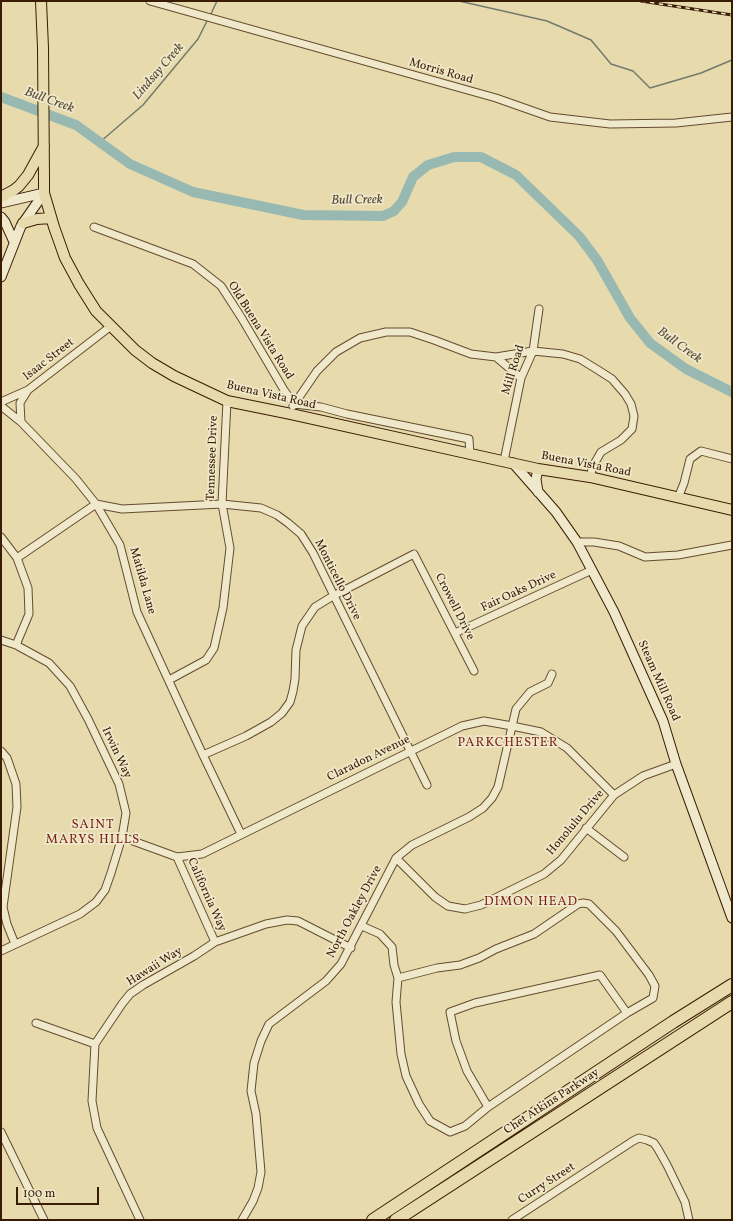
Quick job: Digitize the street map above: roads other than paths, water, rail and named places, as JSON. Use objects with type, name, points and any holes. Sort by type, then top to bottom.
[{"type":"highway","name":"Chet Atkins Parkway","points":[[373,1220],[673,1022],[732,985]]},
{"type":"highway","name":"Chet Atkins Parkway","points":[[396,1220],[732,1002]]},
{"type":"main road","name":"Buena Vista Road","points":[[41,1],[44,193],[51,218],[64,257],[78,284],[96,311],[135,350],[152,363],[174,376],[227,401],[470,455],[538,469],[590,477],[732,510]]},
{"type":"main road","points":[[42,14],[45,1]]},
{"type":"main road","points":[[1,197],[19,186],[28,175],[44,146]]},
{"type":"main road","points":[[22,223],[37,219],[51,218]]},
{"type":"street","name":"Morris Road","points":[[152,1],[496,98],[550,117],[610,124],[676,123],[732,117]]},
{"type":"street","points":[[1,203],[44,193]]},
{"type":"street","points":[[1,277],[22,223],[44,193]]},
{"type":"street","points":[[1,217],[5,222],[14,242]]},
{"type":"street","name":"Old Buena Vista Road","points":[[94,227],[192,264],[221,286],[294,404]]},
{"type":"street","name":"Mill Road","points":[[508,462],[521,378],[533,351],[540,309]]},
{"type":"street","name":"Isaac Street","points":[[21,422],[20,403],[28,390],[111,326]]},
{"type":"street","points":[[291,414],[294,404],[317,371],[336,352],[360,338],[386,332],[410,332],[471,354],[496,357],[533,351],[563,354],[580,360],[612,379],[625,394],[631,404],[634,416],[632,429],[621,440],[601,452],[593,466],[590,477]]},
{"type":"street","points":[[496,357],[521,378]]},
{"type":"street","points":[[1,402],[28,390]]},
{"type":"street","name":"Tennessee Drive","points":[[169,680],[206,660],[214,648],[223,608],[230,548],[222,504],[227,401]]},
{"type":"street","points":[[294,404],[321,407],[347,414],[469,439],[470,455]]},
{"type":"street","name":"Matilda Lane","points":[[1,406],[21,422],[76,479],[96,504],[120,545],[137,612],[241,834]]},
{"type":"street","points":[[678,498],[684,483],[690,459],[702,451],[732,459]]},
{"type":"street","name":"Steam Mill Road","points":[[508,462],[556,512],[577,542],[614,612],[663,721],[676,764],[732,918]]},
{"type":"street","points":[[538,469],[536,479],[538,492]]},
{"type":"street","points":[[17,558],[96,504]]},
{"type":"street","name":"Monticello Drive","points":[[96,504],[122,509],[222,504],[261,508],[288,523],[301,534],[313,553],[427,784]]},
{"type":"street","points":[[1,537],[17,558],[28,588],[30,614],[16,645]]},
{"type":"street","points":[[577,542],[594,542],[619,546],[645,557],[678,555],[732,545]]},
{"type":"street","name":"Crowell Drive","points":[[334,596],[414,554],[474,671]]},
{"type":"street","name":"Fair Oaks Drive","points":[[455,633],[592,570]]},
{"type":"street","points":[[203,755],[246,736],[271,722],[282,713],[290,702],[293,691],[296,650],[302,626],[315,607],[334,596]]},
{"type":"street","name":"Irwin Way","points":[[1,640],[16,645],[49,664],[70,686],[88,719],[119,784],[126,814],[122,837],[105,890],[96,902],[80,914],[1,951]]},
{"type":"street","name":"North Oakley Drive","points":[[242,1220],[258,1188],[261,1172],[256,1114],[251,1091],[254,1063],[260,1041],[269,1024],[326,981],[341,964],[351,948],[396,858],[412,845],[483,808],[492,798],[498,787],[516,709],[530,692],[548,683],[552,674]]},
{"type":"street","name":"Claradon Avenue","points":[[122,837],[177,857],[202,854],[462,726],[484,721],[541,732],[567,748],[614,795]]},
{"type":"street","points":[[1,751],[7,758],[16,784],[17,807],[3,907],[6,924],[15,944]]},
{"type":"street","name":"Honolulu Drive","points":[[396,858],[435,897],[448,906],[465,909],[481,905],[544,874],[561,860],[614,795],[643,776],[676,764]]},
{"type":"street","points":[[586,828],[624,857]]},
{"type":"street","name":"California Way","points":[[177,857],[215,942]]},
{"type":"street","points":[[362,926],[380,934],[392,947],[394,965],[398,978],[396,1002],[401,1054],[406,1076],[419,1104],[430,1121],[450,1132],[465,1126],[488,1107],[627,1013],[653,998],[655,986],[650,975],[616,931],[588,904],[584,903],[578,904],[534,934],[496,949],[479,958],[460,965],[437,968],[398,978]]},
{"type":"street","name":"Hawaii Way","points":[[95,1044],[118,1009],[130,994],[215,942],[266,924],[288,920],[298,921],[351,948]]},
{"type":"street","points":[[488,1107],[467,1071],[456,1041],[450,1012],[475,1003],[600,975],[627,1013]]},
{"type":"street","points":[[36,1023],[95,1044],[92,1101],[97,1128],[140,1220]]},
{"type":"street","points":[[1,1132],[3,1143],[43,1218],[35,1220]]},
{"type":"street","name":"Curry Street","points":[[512,1220],[632,1141],[639,1138],[654,1143],[668,1165],[685,1202],[689,1220]]},
{"type":"waterway","name":"Lindsay Creek","points":[[210,16],[217,1]]},
{"type":"waterway","name":"Lindsay Creek","points":[[459,1],[547,21],[591,40],[611,64],[633,71],[650,88],[701,73],[732,60]]},
{"type":"waterway","name":"Lindsay Creek","points":[[100,142],[143,105],[198,39],[208,19]]},
{"type":"waterway","name":"Bull Creek","points":[[1,97],[76,125],[130,164],[193,192],[303,215],[383,216],[394,211],[402,202],[413,177],[428,165],[454,157],[481,157],[516,175],[579,236],[597,260],[630,318],[650,343],[686,369],[732,392]]},
{"type":"railway","points":[[641,1],[732,15]]},
{"type":"district","name":"PARKCHESTER","points":[[508,744]]},
{"type":"district","name":"SAINT MARYS HILLS","points":[[93,834]]},
{"type":"district","name":"DIMON HEAD","points":[[531,903]]}]
